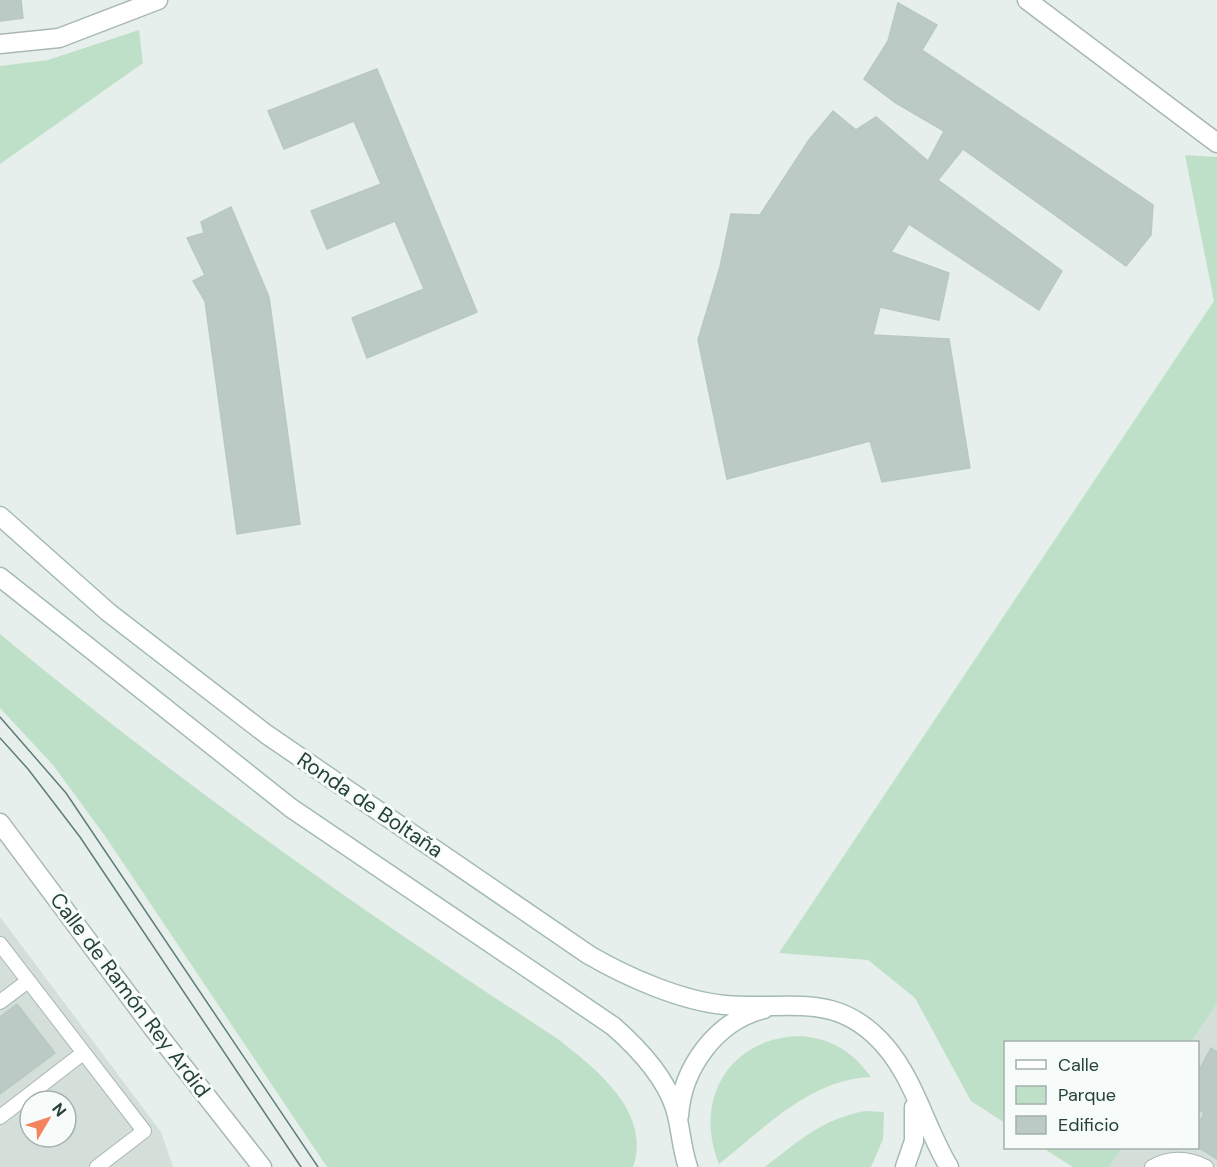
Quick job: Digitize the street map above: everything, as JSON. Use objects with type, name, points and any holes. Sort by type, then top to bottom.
[{"type":"main road","points":[[0,44],[59,38],[158,0]]},
{"type":"main road","points":[[1027,0],[1217,143]]},
{"type":"main road","name":"Ronda de Boltaña","points":[[0,516],[108,612],[266,734],[589,955],[656,986],[709,1002],[726,1005],[820,1006],[855,1021],[886,1047],[908,1082],[934,1143],[950,1167]]},
{"type":"main road","name":"Ronda de Boltaña","points":[[0,577],[291,808],[613,1026],[629,1040],[661,1081],[675,1108],[681,1146],[688,1167]]},
{"type":"main road","name":"Calle de Ramón Rey Ardid","points":[[0,823],[153,1028],[262,1167]]},
{"type":"main road","name":"Ronda de Boltaña","points":[[678,1127],[684,1087],[696,1062],[714,1039],[744,1017],[784,1004]]},
{"type":"main road","name":"Ronda de Boltaña","points":[[905,1167],[914,1141],[915,1127],[908,1082]]},
{"type":"main road","points":[[678,1167],[681,1146]]},
{"type":"lane","points":[[0,944],[144,1131],[97,1167]]},
{"type":"lane","points":[[0,1002],[28,981]]},
{"type":"lane","points":[[0,1117],[84,1053]]},
{"type":"lane","points":[[1152,1167],[1165,1161],[1184,1160],[1206,1167]]},
{"type":"shaded area","points":[[0,917],[161,1132],[173,1167],[0,1167]]},
{"type":"shaded area","points":[[1217,1004],[1217,1167],[1109,1167],[1121,1149],[1199,1149],[1199,1041],[1192,1041]]},
{"type":"green space","points":[[139,30],[143,63],[0,164],[0,66],[48,60]]},
{"type":"green space","points":[[1185,155],[1217,157],[1217,1004],[1192,1041],[1004,1041],[1004,1122],[971,1101],[915,998],[868,960],[779,953],[1214,301]]},
{"type":"green space","points":[[0,634],[135,742],[273,845],[573,1051],[603,1078],[628,1110],[635,1128],[637,1147],[633,1167],[327,1167],[105,836],[53,765],[0,708]]},
{"type":"green space","points":[[801,1036],[832,1043],[849,1053],[871,1077],[828,1086],[808,1096],[771,1121],[719,1164],[712,1140],[711,1117],[715,1096],[723,1076],[737,1060],[754,1047],[776,1039]]},
{"type":"green space","points":[[865,1111],[884,1112],[883,1139],[871,1167],[765,1167],[824,1125],[850,1114]]},
{"type":"green space","points":[[1045,1149],[1121,1149],[1109,1167],[1073,1167]]},
{"type":"building","points":[[0,0],[21,0],[23,18],[0,21]]},
{"type":"building","points":[[898,3],[937,25],[922,50],[1153,205],[1151,235],[1126,266],[963,149],[938,180],[1062,271],[1039,310],[909,224],[891,252],[949,273],[939,320],[880,307],[873,335],[949,339],[970,468],[882,482],[870,441],[727,479],[698,340],[720,267],[731,214],[760,215],[809,140],[833,111],[856,130],[876,117],[928,161],[944,131],[896,103],[864,79],[888,41]]},
{"type":"building","points":[[377,69],[477,312],[367,358],[352,318],[424,289],[395,221],[327,249],[311,211],[381,184],[354,121],[284,149],[268,111]]},
{"type":"building","points":[[231,207],[269,297],[300,524],[237,534],[205,301],[193,281],[205,275],[187,238],[204,233],[201,222]]},
{"type":"building","points":[[17,1004],[55,1053],[0,1094],[0,1017]]},
{"type":"building","points":[[1211,1048],[1217,1052],[1217,1159],[1199,1148],[1199,1123],[1204,1113],[1199,1110],[1199,1070]]},
{"type":"tram line","points":[[0,717],[66,793],[318,1167]]},
{"type":"tram line","points":[[0,738],[28,769],[80,837],[301,1167]]}]
